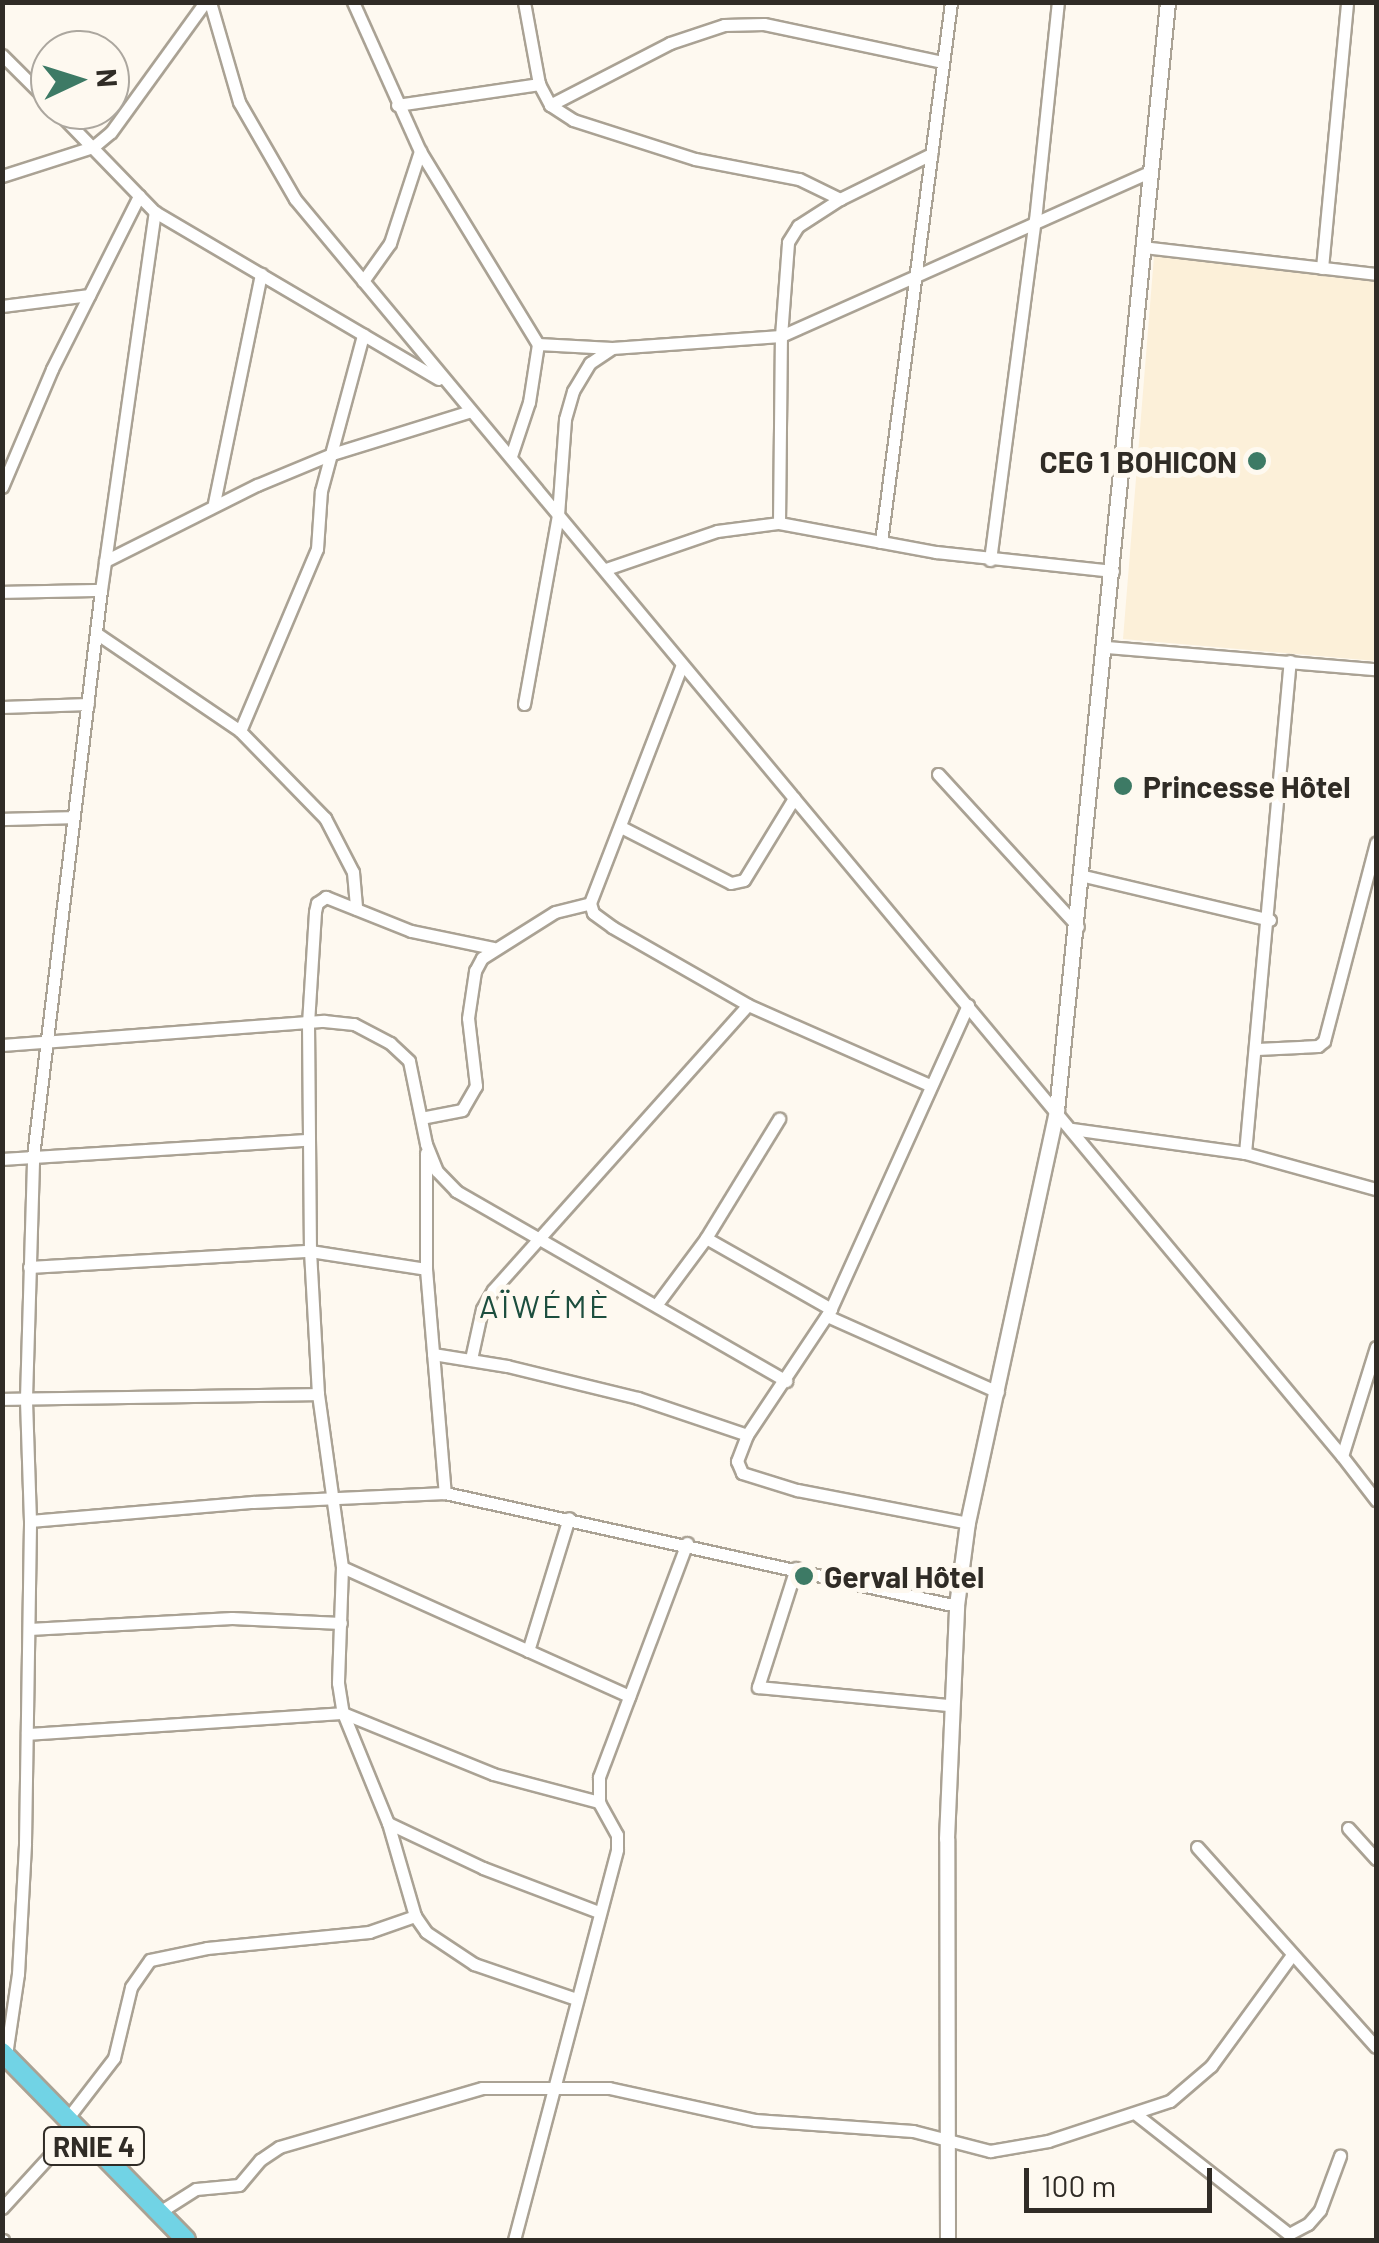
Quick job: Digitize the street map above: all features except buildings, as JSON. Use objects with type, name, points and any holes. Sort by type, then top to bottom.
[{"type":"main road","name":"RNIE 4","points":[[4,2053],[186,2240]]},
{"type":"street","points":[[2,176],[93,147],[125,117],[208,2]]},
{"type":"street","points":[[208,2],[239,102],[270,162],[363,282],[1072,1128],[1376,1500]]},
{"type":"street","points":[[352,2],[420,150],[538,344],[529,402],[511,456]]},
{"type":"street","points":[[524,2],[539,84],[550,104],[573,120],[695,158],[800,179],[840,199]]},
{"type":"street","points":[[881,542],[951,2]]},
{"type":"street","points":[[990,560],[1035,220],[1058,2]]},
{"type":"street","points":[[948,2240],[950,1705],[958,1606],[968,1523],[1057,1111],[1084,876],[1168,2]]},
{"type":"street","points":[[1322,268],[1347,2]]},
{"type":"street","points":[[550,104],[670,43],[724,25],[764,24],[943,62]]},
{"type":"street","points":[[2,56],[30,84]]},
{"type":"street","points":[[397,105],[539,84]]},
{"type":"street","points":[[76,130],[155,212],[448,385]]},
{"type":"street","points":[[363,282],[390,244],[420,150]]},
{"type":"street","points":[[779,523],[781,336],[788,242],[798,226],[840,199],[931,154]]},
{"type":"street","points":[[538,344],[612,348],[781,336],[1151,171]]},
{"type":"street","points":[[2,486],[139,196]]},
{"type":"street","points":[[4,2053],[21,1941],[29,1629],[28,1267],[33,1156],[100,590],[155,212]]},
{"type":"street","points":[[1143,246],[1376,274]]},
{"type":"street","points":[[214,503],[260,274]]},
{"type":"street","points":[[2,306],[89,295]]},
{"type":"street","points":[[240,731],[316,549],[319,502],[363,335]]},
{"type":"street","points":[[524,704],[558,515],[560,451],[573,391],[590,363],[612,348]]},
{"type":"street","points":[[105,562],[214,503],[332,454],[472,411]]},
{"type":"street","points":[[606,569],[716,531],[779,523],[990,560],[1112,572]]},
{"type":"street","points":[[2,592],[100,590]]},
{"type":"street","points":[[96,634],[240,731],[338,836],[353,872],[356,909]]},
{"type":"street","points":[[1106,647],[1376,669]]},
{"type":"street","points":[[1246,1153],[1270,920],[1290,661]]},
{"type":"street","points":[[682,665],[590,903],[594,913],[748,1005],[929,1085]]},
{"type":"street","points":[[2,706],[88,704]]},
{"type":"street","points":[[938,774],[1078,927]]},
{"type":"street","points":[[621,827],[732,883],[744,880],[794,798]]},
{"type":"street","points":[[2,820],[72,817]]},
{"type":"street","points":[[1258,1050],[1318,1046],[1324,1042],[1376,843]]},
{"type":"street","points":[[1084,876],[1270,920]]},
{"type":"street","points":[[493,948],[411,931],[326,897],[317,902],[308,1023],[310,1252],[318,1394],[329,1497],[342,1568],[338,1683],[343,1714],[388,1823],[416,1916],[444,1948],[474,1964],[576,1999]]},
{"type":"street","points":[[422,1118],[445,1116],[471,1100],[476,1072],[468,1037],[475,970],[493,948],[555,912],[590,903]]},
{"type":"street","points":[[471,1359],[482,1309],[537,1240],[748,1005]]},
{"type":"street","points":[[968,1005],[829,1312],[747,1435],[738,1468],[753,1478],[843,1502],[968,1523]]},
{"type":"street","points":[[2,1045],[308,1023],[354,1024],[390,1043],[410,1060],[426,1144],[426,1269],[446,1493]]},
{"type":"street","points":[[657,1304],[706,1238],[779,1119]]},
{"type":"street","points":[[1072,1128],[1246,1153],[1376,1188]]},
{"type":"street","points":[[2,1159],[308,1140]]},
{"type":"street","points":[[426,1144],[437,1171],[456,1191],[786,1380]]},
{"type":"street","points":[[706,1238],[829,1312],[998,1392]]},
{"type":"street","points":[[28,1267],[310,1252],[426,1269]]},
{"type":"street","points":[[1342,1456],[1376,1347]]},
{"type":"street","points":[[432,1354],[471,1359],[638,1398],[747,1435]]},
{"type":"street","points":[[2,1399],[318,1394]]},
{"type":"street","points":[[30,1521],[329,1497],[446,1493],[958,1606]]},
{"type":"street","points":[[528,1651],[569,1518]]},
{"type":"street","points":[[514,2240],[617,1835],[599,1802],[599,1777],[687,1544]]},
{"type":"street","points":[[342,1568],[630,1696]]},
{"type":"street","points":[[796,1568],[758,1687],[950,1705]]},
{"type":"street","points":[[29,1629],[232,1618],[341,1623]]},
{"type":"street","points":[[27,1734],[343,1714],[493,1774],[599,1802]]},
{"type":"street","points":[[388,1823],[483,1868],[599,1912]]},
{"type":"street","points":[[1348,1828],[1376,1859]]},
{"type":"street","points":[[1197,1847],[1376,2047]]},
{"type":"street","points":[[2,2208],[71,2123],[114,2058],[132,1987],[150,1960],[206,1948],[369,1932],[416,1916]]},
{"type":"street","points":[[158,2212],[196,2189],[239,2186],[269,2152],[308,2136],[436,2105],[470,2090],[552,2085],[654,2096],[755,2120],[913,2131],[990,2151],[1017,2148],[1137,2116],[1170,2102],[1210,2066],[1292,1954]]},
{"type":"street","points":[[1137,2116],[1289,2234],[1308,2224],[1320,2210],[1340,2156]]},
{"type":"shaded area","name":"CEG 1 BOHICON","points":[[1154,256],[1376,282],[1376,661],[1123,639]]},
{"type":"place","name":"CEG 1 BOHICON","points":[[1257,461]]},
{"type":"place","name":"Princesse Hôtel","points":[[1123,786]]},
{"type":"place","name":"Gerval Hôtel","points":[[804,1576]]},
{"type":"district","name":"AÏWÉMÈ","points":[[545,1305]]}]
